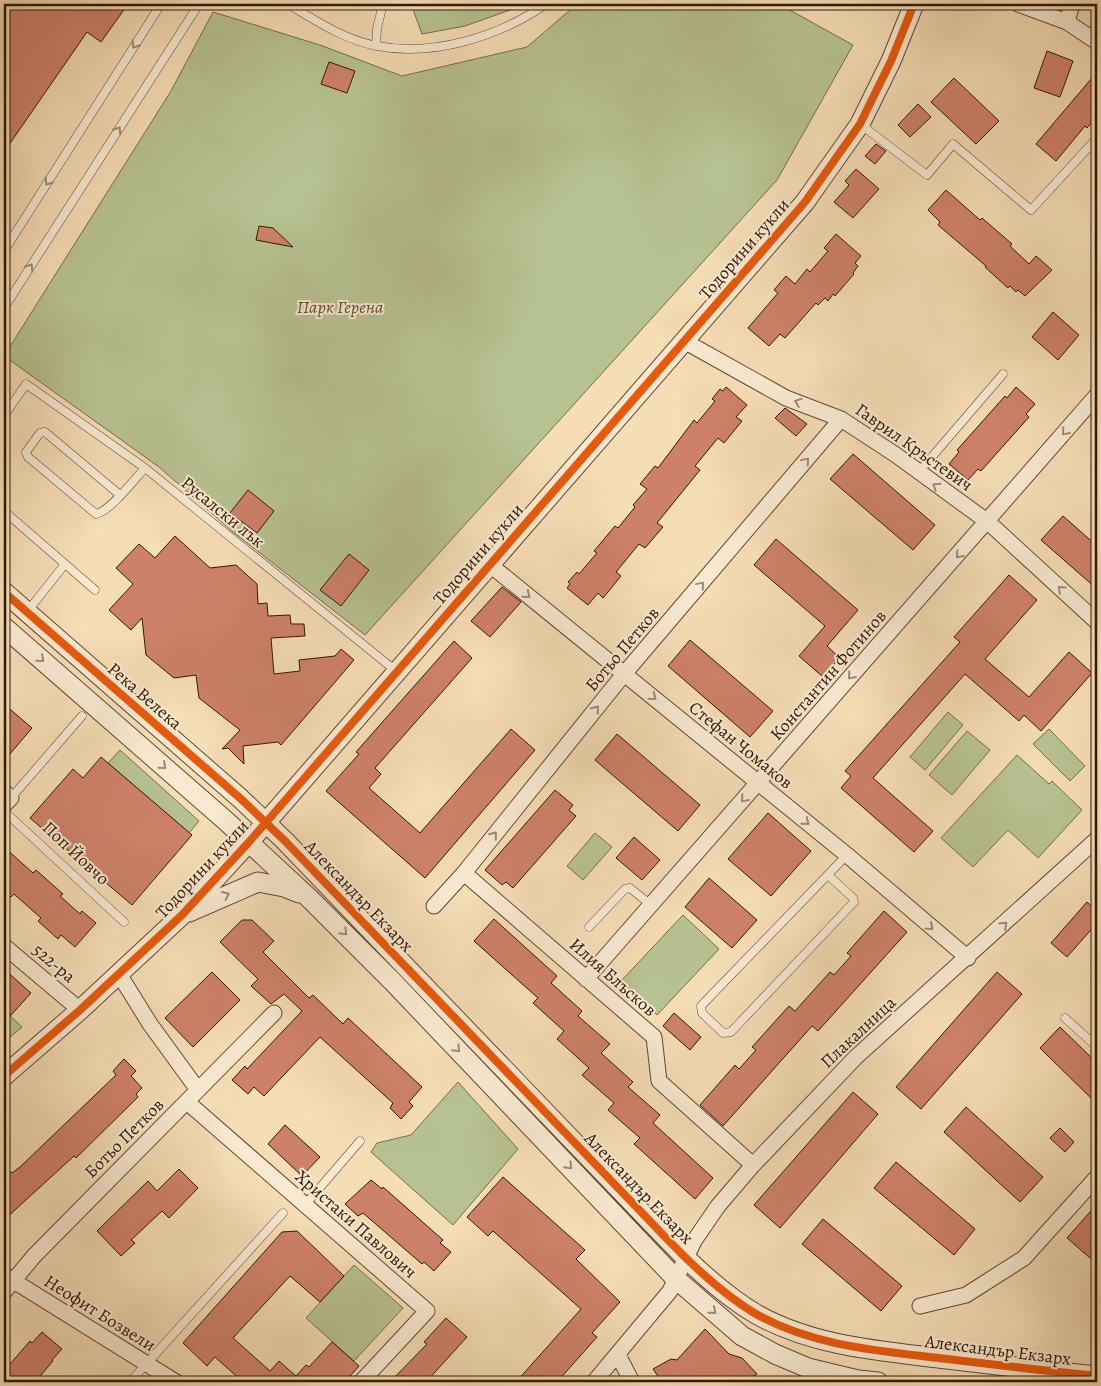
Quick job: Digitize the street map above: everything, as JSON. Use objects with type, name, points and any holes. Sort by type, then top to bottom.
[{"type":"street","name":"Тодорини кукли","points":[[4,1076],[80,1010],[182,915],[267,823],[396,671],[805,202],[860,124],[891,61],[914,4]]},
{"type":"street","points":[[1018,4],[1066,22],[1097,42]]},
{"type":"street","points":[[1066,22],[1072,4]]},
{"type":"street","name":"Гаврил Кръстевич","points":[[684,341],[786,398],[841,419],[896,455],[918,473],[988,522],[1097,622]]},
{"type":"street","name":"Константин Фотинов","points":[[586,979],[988,522],[1097,395]]},
{"type":"street","name":"Ботьо Петков","points":[[434,906],[464,873],[624,674],[841,419]]},
{"type":"street","name":"Стефан Чомаков","points":[[489,564],[847,855],[968,958]]},
{"type":"street","name":"Река Велека","points":[[4,592],[267,823]]},
{"type":"street","points":[[4,628],[249,842]]},
{"type":"street","name":"Александър Екзарх","points":[[267,823],[686,1258],[755,1313],[774,1323],[827,1342],[904,1354],[1097,1376]]},
{"type":"street","name":"Плакалница","points":[[594,1382],[670,1291],[694,1241],[718,1206],[753,1165],[856,1057],[968,958],[1097,839]]},
{"type":"street","name":"Александър Екзарх","points":[[249,842],[309,898],[400,989],[676,1280],[742,1336],[811,1375],[878,1382]]},
{"type":"street","name":"Илия Блъсков","points":[[464,873],[654,1037],[659,1081],[753,1165]]},
{"type":"street","points":[[182,915],[258,882],[284,887],[309,898]]},
{"type":"street","name":"522-ра","points":[[4,946],[80,1010]]},
{"type":"street","points":[[119,974],[150,1024],[198,1090]]},
{"type":"street","name":"Ботьо Петков","points":[[7,1282],[274,1013]]},
{"type":"street","name":"Христаки Павлович","points":[[187,1102],[427,1311],[361,1382]]},
{"type":"street","points":[[920,1306],[966,1295],[1024,1258],[1097,1177]]},
{"type":"street","name":"Неофит Бозвели","points":[[7,1282],[176,1382]]},
{"type":"street","points":[[618,1355],[632,1382]]},
{"type":"lane","points":[[4,251],[161,4]]},
{"type":"lane","points":[[4,308],[199,4]]},
{"type":"lane","points":[[288,4],[345,36],[376,46],[415,50],[471,39],[523,20],[546,4]]},
{"type":"lane","points":[[376,46],[377,28],[383,4]]},
{"type":"lane","points":[[860,124],[927,175],[953,144],[1031,210],[1097,138]]},
{"type":"lane","points":[[918,473],[1003,374]]},
{"type":"lane","name":"Русалски лък","points":[[4,416],[26,384],[145,468],[396,671]]},
{"type":"lane","points":[[120,495],[45,432],[40,433],[26,452],[28,457],[96,514],[102,513],[120,495],[145,468]]},
{"type":"lane","points":[[4,511],[94,590]]},
{"type":"lane","points":[[27,612],[65,564]]},
{"type":"lane","points":[[5,801],[82,716]]},
{"type":"lane","name":"Поп Йовчо","points":[[5,801],[124,922]]},
{"type":"lane","points":[[828,874],[853,898],[854,902],[731,1032],[723,1033],[702,1013],[701,1006],[828,874],[847,855]]},
{"type":"lane","points":[[589,927],[624,889],[630,888],[651,906]]},
{"type":"lane","points":[[1065,1018],[1097,1047]]},
{"type":"lane","points":[[305,1205],[360,1142]]},
{"type":"lane","points":[[130,1382],[283,1212]]},
{"type":"green space","points":[[411,4],[520,4],[513,9],[465,26],[422,34]]},
{"type":"green space","name":"Парк Герена","points":[[577,4],[779,4],[853,45],[777,180],[365,635],[233,532],[159,467],[4,356],[171,91],[213,12],[320,45],[402,76],[527,47]]},
{"type":"green space","points":[[948,712],[963,725],[925,770],[910,757]]},
{"type":"green space","points":[[1049,729],[1085,766],[1070,781],[1033,744]]},
{"type":"green space","points":[[967,731],[990,750],[952,795],[929,775]]},
{"type":"green space","points":[[120,750],[199,821],[189,833],[108,763]]},
{"type":"green space","points":[[1017,755],[1049,784],[1052,781],[1082,810],[1038,858],[1008,830],[973,867],[941,838]]},
{"type":"green space","points":[[595,833],[612,847],[583,880],[567,866]]},
{"type":"green space","points":[[683,915],[719,949],[657,1015],[621,981]]},
{"type":"green space","points":[[4,1010],[22,1027],[4,1042]]},
{"type":"green space","points":[[458,1082],[518,1149],[453,1225],[371,1152],[377,1143],[411,1135]]},
{"type":"green space","points":[[354,1265],[403,1308],[354,1361],[306,1318]]},
{"type":"building","points":[[4,4],[128,4],[101,42],[87,32],[4,152]]},
{"type":"building","points":[[1047,51],[1073,61],[1060,97],[1034,88]]},
{"type":"building","points":[[329,62],[355,71],[347,93],[321,84]]},
{"type":"building","points":[[1097,72],[1097,116],[1087,128],[1085,126],[1056,161],[1036,144]]},
{"type":"building","points":[[954,78],[999,121],[976,144],[931,102]]},
{"type":"building","points":[[918,104],[931,117],[910,137],[898,125]]},
{"type":"building","points":[[876,144],[886,151],[875,164],[865,156]]},
{"type":"building","points":[[856,169],[879,189],[853,218],[834,202],[849,185],[845,181]]},
{"type":"building","points":[[946,190],[980,220],[982,218],[1012,244],[1010,246],[1029,264],[1036,256],[1052,270],[1025,296],[1018,290],[1016,292],[1010,286],[1008,288],[986,266],[938,225],[940,222],[928,210]]},
{"type":"building","points":[[259,226],[273,228],[293,247],[256,240]]},
{"type":"building","points":[[836,234],[861,256],[855,263],[858,266],[854,274],[835,296],[833,294],[828,301],[825,298],[818,305],[816,303],[785,338],[780,334],[769,346],[748,328],[778,293],[774,290],[786,276],[795,284],[807,269],[810,272],[828,251],[824,248]]},
{"type":"building","points":[[1053,312],[1079,335],[1058,360],[1032,337]]},
{"type":"building","points":[[726,387],[747,405],[736,417],[742,421],[724,443],[718,438],[695,466],[700,470],[657,523],[663,527],[645,548],[639,544],[616,572],[621,576],[603,598],[598,593],[588,605],[567,588],[570,584],[568,582],[577,572],[579,574],[597,553],[594,551],[615,526],[618,528],[635,507],[633,505],[647,489],[640,484],[655,466],[658,468],[694,420],[697,423],[715,401],[712,399],[720,389],[723,391]]},
{"type":"building","points":[[1016,387],[1035,404],[1026,414],[1029,417],[981,471],[978,469],[968,480],[949,464],[959,452],[957,450],[1005,396],[1007,398]]},
{"type":"building","points":[[785,408],[807,424],[796,436],[775,418]]},
{"type":"building","points":[[853,454],[935,525],[913,550],[830,479]]},
{"type":"building","points":[[248,490],[274,511],[257,533],[230,513]]},
{"type":"building","points":[[1063,516],[1097,546],[1097,589],[1041,540]]},
{"type":"building","points":[[175,536],[210,568],[236,565],[257,584],[258,604],[267,603],[268,616],[290,615],[291,624],[304,624],[305,636],[271,638],[274,674],[300,671],[299,660],[335,656],[341,649],[354,660],[281,745],[278,742],[243,746],[244,764],[228,748],[222,749],[240,730],[199,698],[196,675],[174,678],[146,655],[142,618],[131,630],[109,610],[133,584],[116,568],[139,544],[155,558]]},
{"type":"building","points":[[776,539],[858,610],[827,646],[840,658],[823,677],[799,656],[825,626],[754,565]]},
{"type":"building","points":[[349,554],[369,570],[341,606],[320,590]]},
{"type":"building","points":[[1009,575],[1037,600],[985,659],[1029,697],[1069,652],[1092,673],[1041,731],[1024,715],[1019,721],[965,674],[873,778],[933,831],[914,852],[841,788],[851,776],[845,771],[960,642],[954,637]]},
{"type":"building","points":[[502,587],[521,602],[490,637],[471,621]]},
{"type":"building","points":[[690,640],[773,711],[750,737],[668,666]]},
{"type":"building","points":[[454,641],[472,658],[375,768],[381,774],[369,788],[420,833],[511,729],[535,750],[425,878],[326,791],[359,754],[356,752]]},
{"type":"building","points":[[4,704],[32,728],[4,761]]},
{"type":"building","points":[[617,734],[700,805],[678,831],[595,760]]},
{"type":"building","points":[[101,757],[192,835],[132,905],[30,818],[73,769],[83,778]]},
{"type":"building","points":[[555,790],[573,805],[569,810],[576,816],[513,888],[506,882],[502,885],[485,870]]},
{"type":"building","points":[[768,813],[811,851],[771,896],[728,859]]},
{"type":"building","points":[[634,837],[660,860],[642,880],[616,858]]},
{"type":"building","points":[[4,847],[33,873],[36,870],[63,894],[60,896],[80,914],[82,911],[96,923],[75,947],[61,935],[58,939],[38,921],[41,918],[14,894],[11,897],[4,891]]},
{"type":"building","points":[[709,878],[757,920],[732,948],[685,907]]},
{"type":"building","points":[[1087,902],[1097,911],[1097,923],[1067,957],[1051,943]]},
{"type":"building","points":[[884,911],[907,932],[818,1031],[812,1026],[723,1126],[700,1105],[735,1065],[739,1069],[756,1050],[752,1047],[789,1006],[795,1011],[830,972],[834,975],[851,956],[847,953]]},
{"type":"building","points":[[494,919],[557,976],[551,983],[582,1011],[578,1016],[610,1044],[601,1053],[633,1082],[628,1087],[660,1115],[653,1123],[713,1178],[695,1199],[634,1144],[640,1138],[608,1110],[614,1103],[582,1075],[589,1068],[557,1039],[564,1031],[533,1003],[538,998],[474,941]]},
{"type":"building","points":[[242,920],[252,920],[274,941],[263,952],[309,998],[313,995],[343,1024],[348,1018],[422,1087],[409,1102],[413,1106],[401,1119],[390,1108],[393,1103],[320,1037],[264,1096],[254,1087],[248,1094],[232,1080],[245,1066],[247,1069],[302,1011],[284,994],[271,1004],[251,986],[258,979],[220,942]]},
{"type":"building","points":[[4,969],[31,993],[4,1023]]},
{"type":"building","points":[[212,972],[240,1000],[193,1047],[165,1018]]},
{"type":"building","points":[[997,972],[1022,994],[921,1109],[896,1087]]},
{"type":"building","points":[[674,1013],[701,1037],[690,1050],[663,1026]]},
{"type":"building","points":[[1060,1027],[1097,1063],[1097,1104],[1040,1048]]},
{"type":"building","points":[[124,1059],[136,1071],[131,1076],[142,1088],[136,1094],[138,1097],[76,1158],[74,1156],[4,1220],[4,1165],[12,1173],[20,1167],[116,1075],[113,1071]]},
{"type":"building","points":[[853,1092],[878,1114],[780,1228],[754,1205]]},
{"type":"building","points":[[966,1107],[1043,1177],[1020,1202],[944,1132]]},
{"type":"building","points":[[285,1125],[320,1157],[302,1176],[268,1144]]},
{"type":"building","points":[[1060,1128],[1074,1142],[1065,1152],[1050,1138]]},
{"type":"building","points":[[896,1162],[975,1229],[954,1255],[874,1188]]},
{"type":"building","points":[[179,1169],[198,1188],[169,1218],[162,1211],[131,1240],[135,1243],[121,1256],[97,1231],[148,1181],[157,1191]]},
{"type":"building","points":[[503,1177],[585,1250],[576,1259],[620,1302],[592,1333],[597,1337],[557,1382],[516,1382],[581,1309],[493,1231],[488,1236],[467,1217]]},
{"type":"building","points":[[371,1180],[382,1189],[383,1187],[443,1240],[440,1243],[451,1252],[434,1271],[424,1262],[422,1264],[363,1213],[358,1216],[345,1204]]},
{"type":"building","points":[[1097,1204],[1097,1250],[1090,1258],[1067,1238]]},
{"type":"building","points":[[823,1219],[902,1286],[881,1311],[802,1244]]},
{"type":"building","points":[[297,1231],[344,1276],[320,1302],[290,1276],[233,1338],[270,1371],[279,1361],[296,1376],[306,1365],[309,1367],[332,1342],[359,1366],[345,1382],[243,1382],[215,1357],[207,1366],[183,1343],[282,1232]]},
{"type":"building","points":[[446,1318],[467,1337],[426,1382],[390,1382],[427,1344],[424,1342]]},
{"type":"building","points":[[705,1329],[729,1354],[742,1358],[757,1374],[744,1382],[662,1382],[653,1369],[671,1359],[677,1360]]},
{"type":"building","points":[[42,1332],[62,1349],[53,1361],[35,1382],[4,1382],[4,1371],[30,1341],[32,1343]]},
{"type":"cycle path","points":[[4,1076],[80,1010],[182,915],[249,842],[805,202],[860,124],[891,61],[914,4]]},
{"type":"cycle path","points":[[4,592],[241,799],[285,841],[679,1251],[710,1280],[733,1298],[756,1314],[778,1325],[825,1341],[874,1350],[1097,1376]]}]
